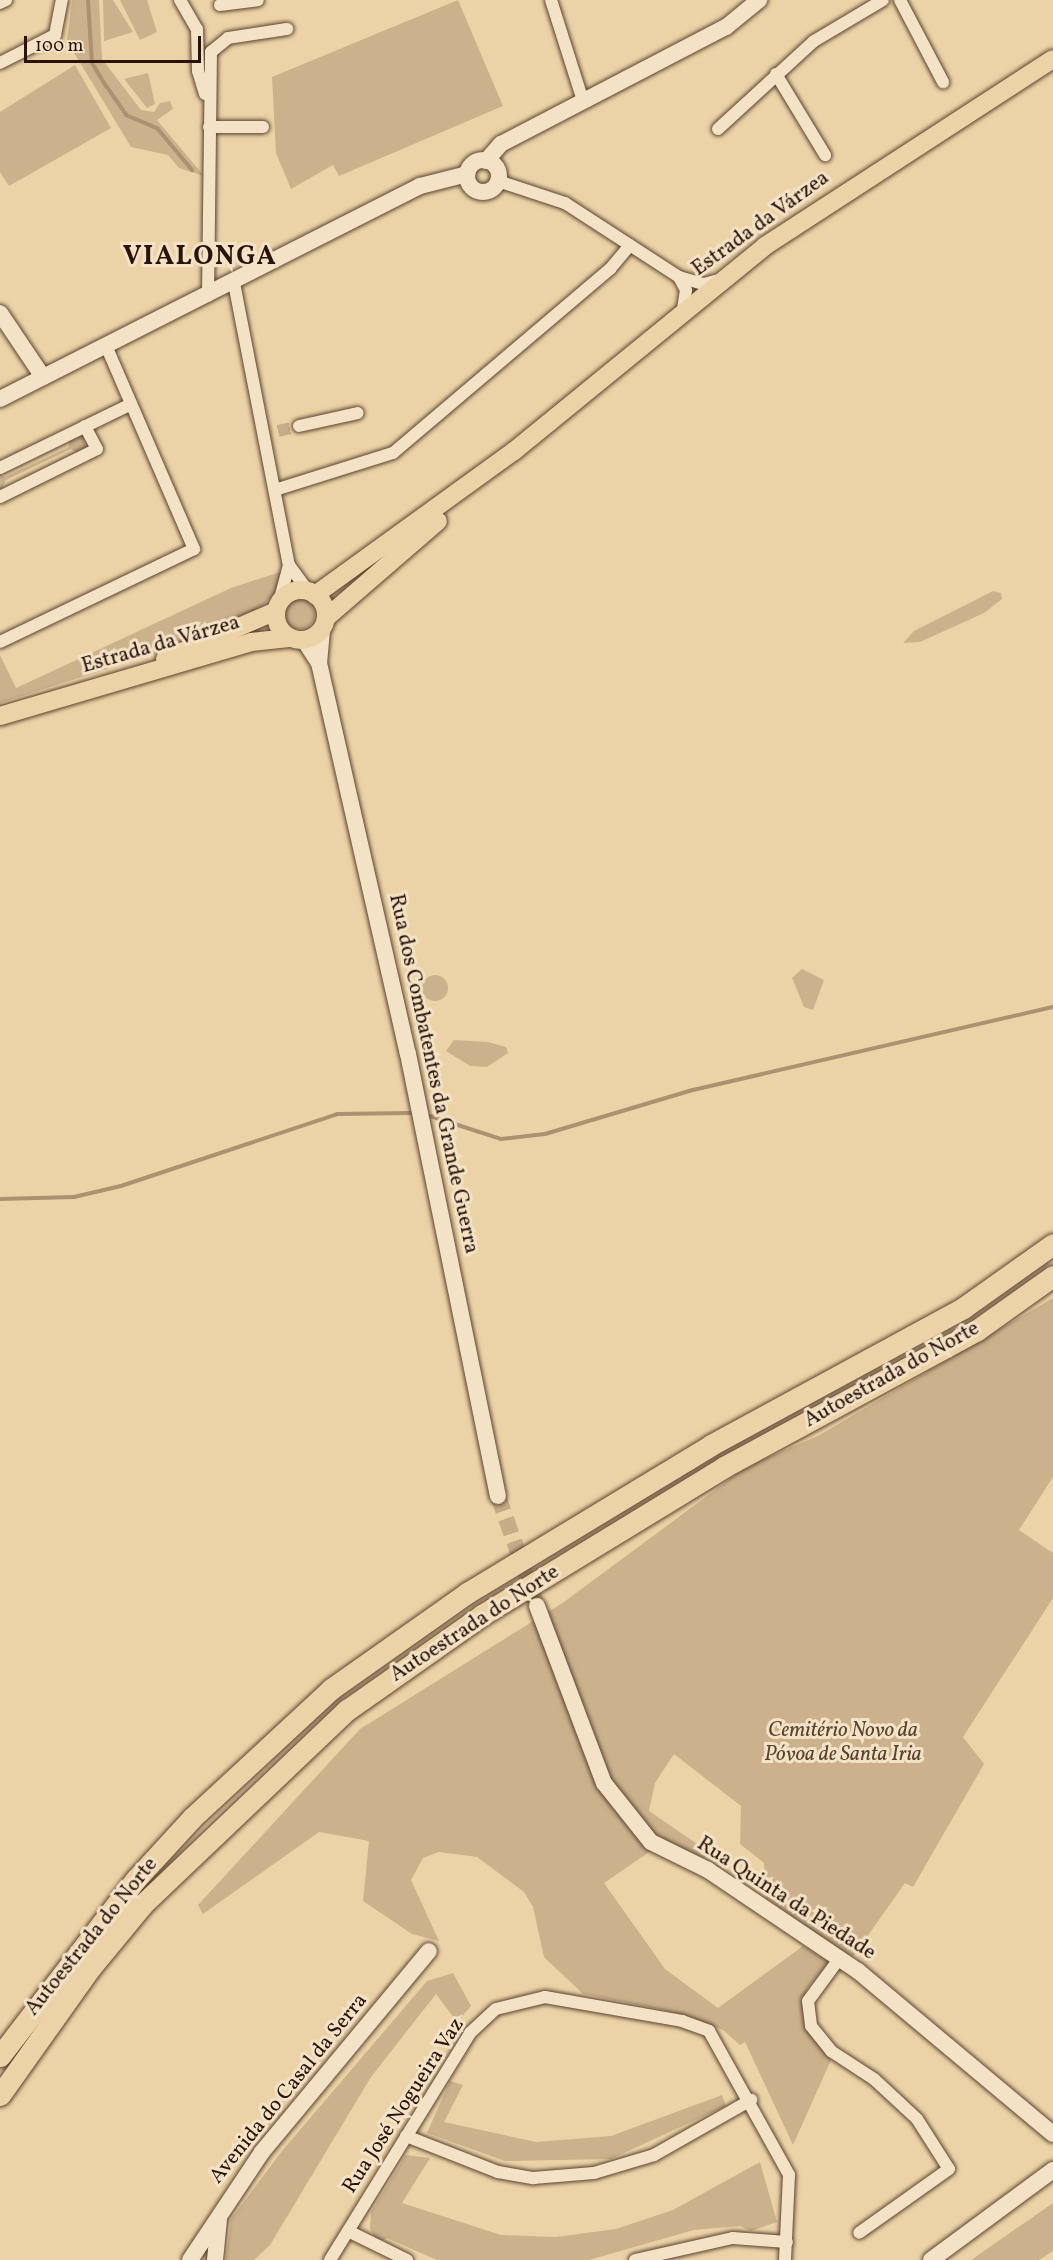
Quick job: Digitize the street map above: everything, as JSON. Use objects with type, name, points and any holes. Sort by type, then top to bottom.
[{"type":"highway","name":"Autoestrada do Norte","points":[[0,2056],[136,1879],[193,1817],[332,1689],[467,1593],[711,1445],[963,1308],[1053,1244]]},
{"type":"highway","name":"Autoestrada do Norte","points":[[0,2095],[91,1967],[143,1904],[347,1710],[482,1615],[724,1467],[977,1330],[1053,1276]]},
{"type":"main road","name":"Estrada da Várzea","points":[[46,701],[251,642],[296,639],[324,624],[514,451],[724,277],[852,186],[1053,59]]},
{"type":"main road","name":"Estrada da Várzea","points":[[0,716],[188,650],[278,607],[292,592],[311,593],[514,451]]},
{"type":"main road","points":[[311,593],[324,624]]},
{"type":"main road","points":[[278,607],[278,626],[296,639]]},
{"type":"street","points":[[0,3],[6,0]]},
{"type":"street","points":[[0,63],[55,35],[62,0]]},
{"type":"street","points":[[180,0],[197,29],[198,71],[207,98]]},
{"type":"street","points":[[220,5],[258,0]]},
{"type":"street","points":[[551,0],[584,101]]},
{"type":"street","points":[[0,399],[234,283],[420,186],[467,174],[476,162],[486,160],[501,144],[726,27],[759,0]]},
{"type":"street","points":[[718,129],[814,41],[883,0]]},
{"type":"street","points":[[900,0],[943,82]]},
{"type":"street","points":[[208,296],[210,180],[207,98],[216,44],[287,29]]},
{"type":"street","points":[[776,74],[825,155]]},
{"type":"street","points":[[209,127],[263,127]]},
{"type":"street","points":[[486,160],[498,171],[498,181]]},
{"type":"street","points":[[467,174],[472,188],[482,192],[498,181]]},
{"type":"street","points":[[498,181],[565,203],[679,277],[704,284],[724,277]]},
{"type":"street","points":[[278,489],[393,453],[610,269],[630,245]]},
{"type":"street","points":[[679,277],[686,290],[683,310]]},
{"type":"street","points":[[234,283],[272,431],[289,565],[278,607]]},
{"type":"street","points":[[0,313],[43,378]]},
{"type":"street","points":[[0,642],[194,549],[105,346]]},
{"type":"street","points":[[0,468],[131,404]]},
{"type":"street","points":[[300,426],[358,413]]},
{"type":"street","points":[[0,497],[97,449],[86,426]]},
{"type":"street","points":[[289,565],[311,593]]},
{"type":"street","name":"Rua dos Combatentes da Grande Guerra","points":[[324,624],[319,663],[408,1054],[498,1496]]},
{"type":"street","name":"Rua dos Combatentes da Grande Guerra","points":[[296,639],[319,663]]},
{"type":"street","name":"Rua Quinta da Piedade","points":[[537,1606],[579,1726],[621,1809],[651,1842],[708,1870],[839,1959],[1049,2127]]},
{"type":"street","name":"Avenida do Casal da Serra","points":[[190,2260],[219,2212],[262,2152],[429,1951]]},
{"type":"street","points":[[839,1959],[808,2001],[811,2026],[831,2051],[874,2079],[917,2119],[949,2169],[859,2233]]},
{"type":"street","name":"Rua José Nogueira Vaz","points":[[330,2260],[470,2033],[496,2009],[545,1997],[682,2021],[709,2031],[751,2100],[789,2175],[786,2260]]},
{"type":"street","points":[[406,2136],[498,2172],[533,2178],[594,2173],[654,2155],[751,2100]]},
{"type":"street","points":[[931,2260],[1053,2170]]},
{"type":"street","points":[[946,2260],[1053,2185]]},
{"type":"street","points":[[215,2260],[219,2212]]},
{"type":"street","points":[[348,2231],[406,2260]]},
{"type":"street","points":[[635,2260],[733,2238],[787,2242]]},
{"type":"green space","points":[[72,0],[99,0],[102,59],[141,110],[154,112],[160,103],[170,101],[173,109],[157,120],[204,176],[179,168],[168,155],[131,147],[67,41]]},
{"type":"green space","points":[[103,0],[113,0],[133,32],[104,41]]},
{"type":"green space","points":[[120,0],[147,0],[157,32],[140,40]]},
{"type":"green space","points":[[458,0],[503,106],[339,176],[333,165],[291,189],[276,153],[272,77]]},
{"type":"green space","points":[[75,65],[111,128],[9,186],[0,172],[0,112]]},
{"type":"green space","points":[[148,73],[155,104],[147,108],[124,79]]},
{"type":"green space","points":[[82,433],[86,449],[78,453],[71,449],[6,480],[0,492],[0,474],[5,477],[69,447],[69,436]]},
{"type":"green space","points":[[283,571],[276,592],[260,609],[179,646],[0,703],[0,655],[16,688],[231,588]]},
{"type":"green space","points":[[993,591],[1001,593],[1002,599],[984,613],[920,642],[903,643],[914,631]]},
{"type":"green space","points":[[300,599],[311,603],[315,614],[311,625],[300,629],[289,625],[285,614],[289,603]]},
{"type":"green space","points":[[802,969],[824,980],[813,1010],[804,1007],[792,978]]},
{"type":"green space","points":[[435,975],[444,979],[448,988],[444,997],[435,1001],[426,997],[422,988],[426,979]]},
{"type":"green space","points":[[454,1040],[488,1042],[506,1047],[508,1053],[487,1067],[470,1066],[446,1051]]},
{"type":"green space","name":"Cemitério Novo da Póvoa de Santa Iria","points":[[1053,1298],[1053,1477],[1019,1530],[1053,1553],[1053,1598],[963,1737],[984,1764],[913,1887],[905,1883],[852,1958],[766,1898],[764,1863],[740,1844],[741,1806],[674,1754],[655,1783],[649,1811],[709,1852],[704,1858],[664,1842],[604,1883],[665,1969],[718,2008],[803,1946],[829,1962],[807,1989],[803,2008],[806,2029],[831,2060],[793,2145],[745,2042],[740,2045],[723,2030],[674,2012],[583,1994],[544,1957],[533,1907],[524,1892],[477,1857],[439,1852],[423,1858],[411,1880],[439,1941],[412,1934],[363,1901],[369,1841],[319,1832],[203,1914],[198,1905],[360,1729],[564,1602],[746,1467],[818,1436]]},
{"type":"green space","points":[[453,1973],[471,2006],[457,2022],[436,1994],[371,2077],[270,2245],[254,2260],[226,2260],[231,2219],[282,2151],[427,1981]]},
{"type":"green space","points":[[450,2081],[463,2085],[444,2122],[536,2142],[611,2136],[722,2095],[726,2106],[611,2159],[505,2161],[427,2133]]},
{"type":"green space","points":[[406,2155],[430,2158],[402,2203],[501,2235],[556,2237],[616,2229],[673,2210],[760,2162],[777,2222],[751,2231],[740,2226],[694,2230],[589,2260],[437,2260],[387,2238],[378,2243],[370,2229],[371,2212]]},
{"type":"green space","points":[[1053,2203],[1053,2251],[1039,2260],[971,2260]]},
{"type":"waterway","points":[[88,0],[92,63],[104,83],[126,115],[157,128],[192,170]]},
{"type":"waterway","points":[[430,1116],[501,1139],[545,1134],[693,1090],[1053,1007]]},
{"type":"waterway","points":[[0,1199],[74,1197],[121,1186],[337,1114],[410,1113]]},
{"type":"tunnel","points":[[278,431],[299,426]]},
{"type":"tunnel","points":[[498,1496],[537,1606]]},
{"type":"district","name":"VIALONGA","points":[[200,258]]}]
